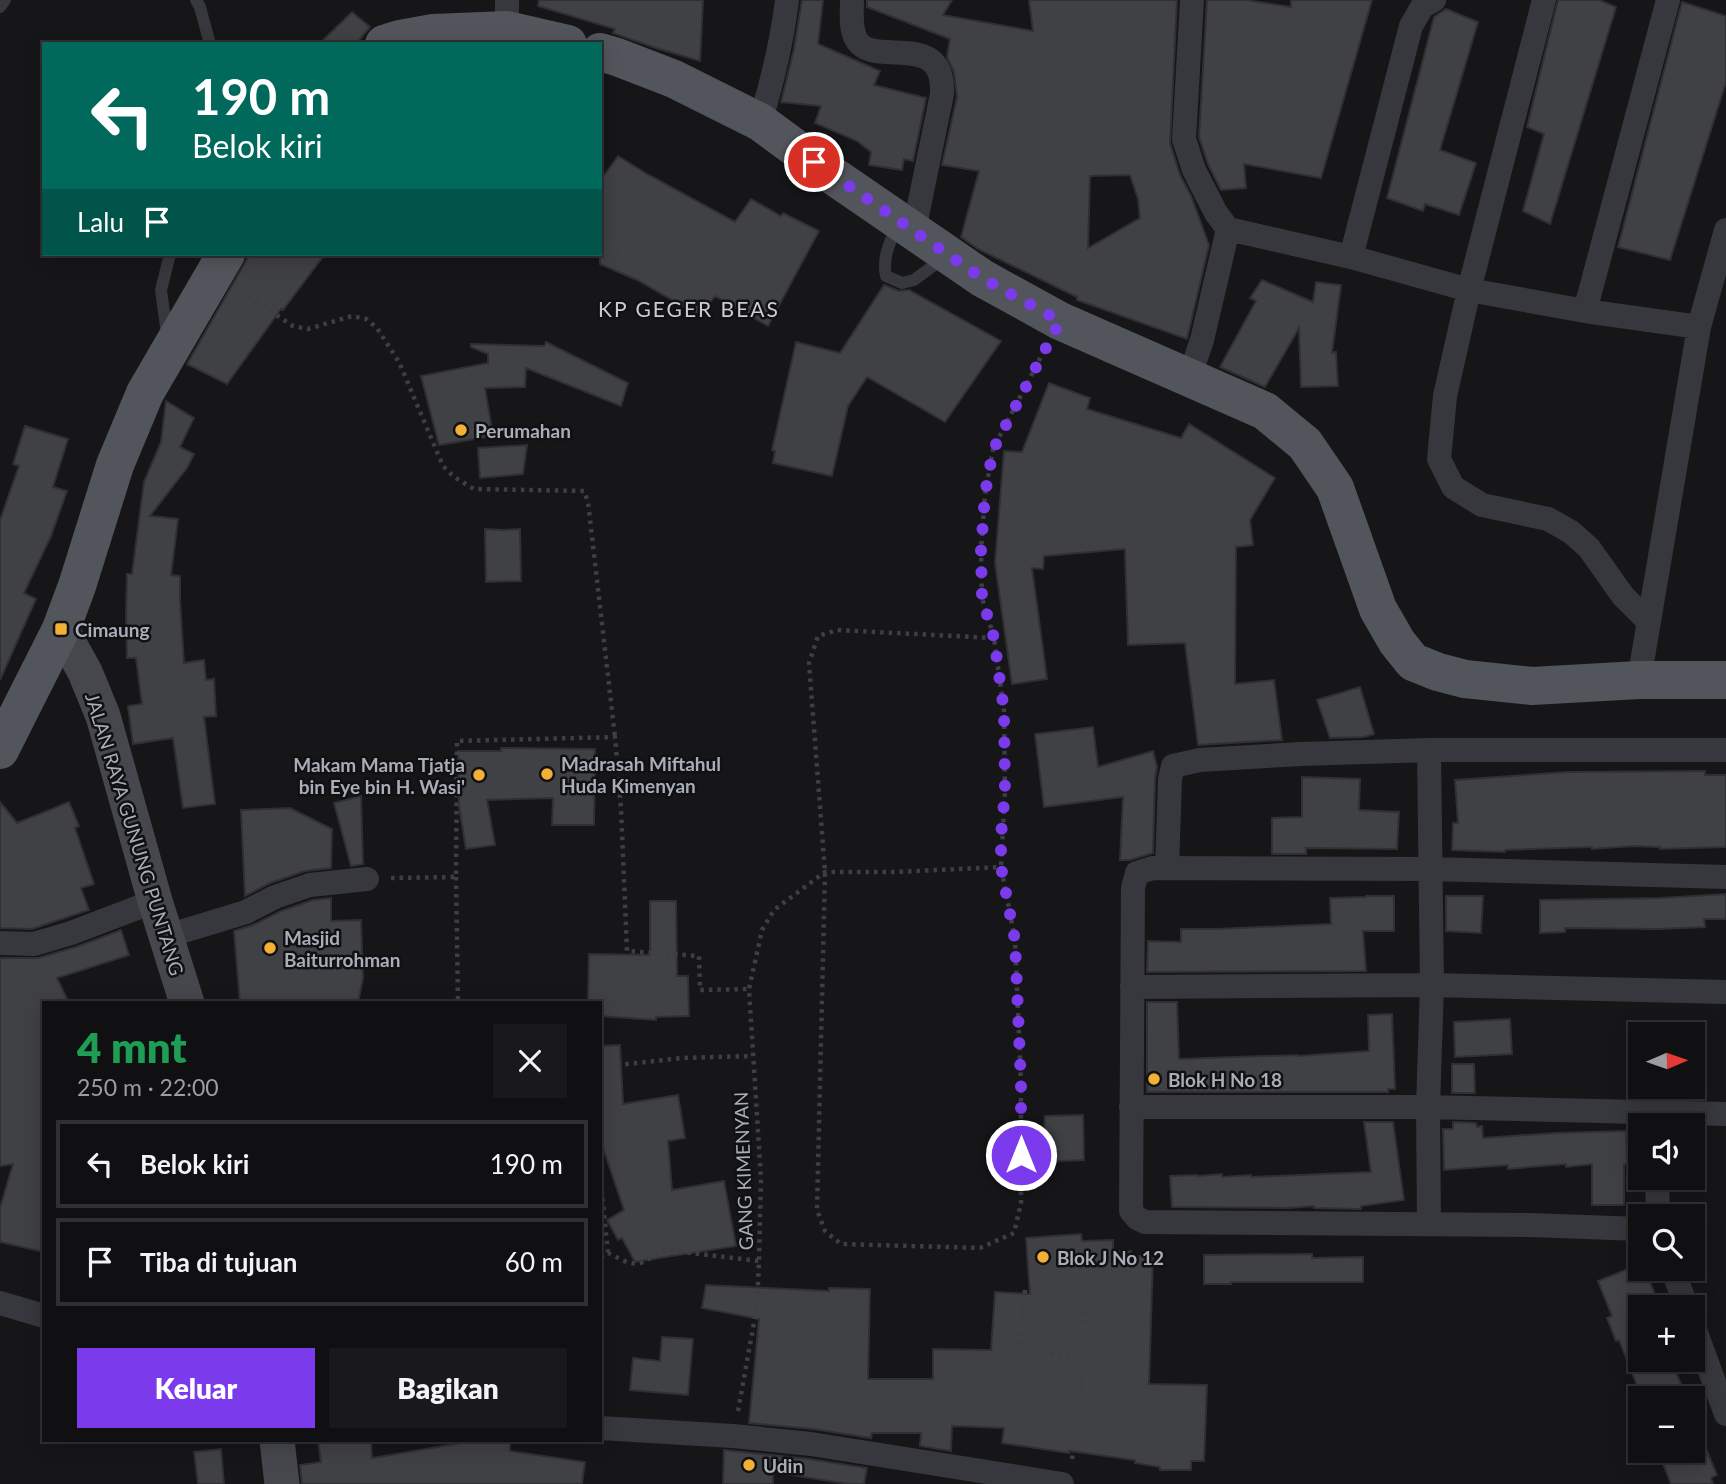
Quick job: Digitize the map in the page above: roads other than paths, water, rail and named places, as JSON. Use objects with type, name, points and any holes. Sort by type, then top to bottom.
[{"type":"main road","points":[[390,42],[507,15],[564,42]]},
{"type":"main road","points":[[602,53],[674,79],[760,122],[982,278],[1060,321],[1265,411],[1305,444],[1335,488],[1378,609],[1397,642],[1413,662],[1465,679],[1532,686],[1639,680],[1726,680]]},
{"type":"main road","points":[[0,750],[61,629],[115,466],[145,393],[220,264]]},
{"type":"street","points":[[760,122],[768,96],[787,0]]},
{"type":"street","points":[[852,0],[852,22],[857,41],[868,49],[921,55],[939,69],[942,81],[942,94],[906,226]]},
{"type":"street","points":[[1192,0],[1184,139],[1194,170],[1216,213],[1228,229],[1351,257],[1469,290],[1585,311],[1699,327]]},
{"type":"street","points":[[1351,257],[1411,26],[1422,7],[1434,0]]},
{"type":"street","points":[[1544,0],[1469,290],[1445,396],[1438,459],[1453,487],[1482,505],[1548,519],[1571,532],[1589,548],[1623,596],[1648,622]]},
{"type":"street","points":[[1585,311],[1668,0]]},
{"type":"street","points":[[1189,378],[1202,340],[1228,229]]},
{"type":"street","points":[[1639,680],[1699,327],[1726,230]]},
{"type":"street","name":"JALAN RAYA GUNUNG PUNTANG","points":[[61,629],[85,672],[103,716],[186,1001]]},
{"type":"street","points":[[1167,868],[1170,779],[1173,766],[1200,760],[1429,750],[1726,750]]},
{"type":"street","points":[[1429,750],[1432,985],[1428,1107],[1429,1224]]},
{"type":"street","points":[[1628,1229],[1530,1225],[1145,1222],[1137,1218],[1131,1211],[1131,1107],[1133,888],[1137,873],[1153,868],[1431,869],[1726,877]]},
{"type":"street","points":[[167,936],[246,912],[275,897],[310,886],[368,879]]},
{"type":"street","points":[[0,943],[34,944],[155,901]]},
{"type":"street","points":[[1132,987],[1432,985],[1726,992]]},
{"type":"street","points":[[1131,1107],[1428,1107],[1628,1118]]},
{"type":"street","points":[[1705,1116],[1726,1114]]},
{"type":"street","points":[[0,1303],[42,1315]]},
{"type":"street","points":[[1705,1357],[1726,1414]]},
{"type":"street","points":[[602,1428],[811,1444],[1062,1484]]},
{"type":"street","points":[[277,1442],[282,1484]]},
{"type":"lane","points":[[0,7],[5,0]]},
{"type":"lane","points":[[196,0],[209,42]]},
{"type":"lane","points":[[906,226],[887,249],[884,267],[886,276],[902,283],[914,280],[948,254]]},
{"type":"lane","points":[[169,352],[161,290],[170,256]]},
{"type":"place","name":"Perumahan","points":[[461,430]]},
{"type":"place","name":"Cimaung","points":[[61,629]]},
{"type":"place","name":"Madrasah Miftahul Huda Kimenyan","points":[[547,774]]},
{"type":"place","name":"Makam Mama Tjatja bin Eye bin H. Wasi'","points":[[479,775]]},
{"type":"place","name":"Masjid Baiturrohman","points":[[270,948]]},
{"type":"place","name":"Blok H No 18","points":[[1154,1079]]},
{"type":"place","name":"Blok J No 12","points":[[1043,1257]]},
{"type":"place","name":"Udin","points":[[749,1465]]},
{"type":"district","name":"KP GEGER BEAS","points":[[689,308]]}]
